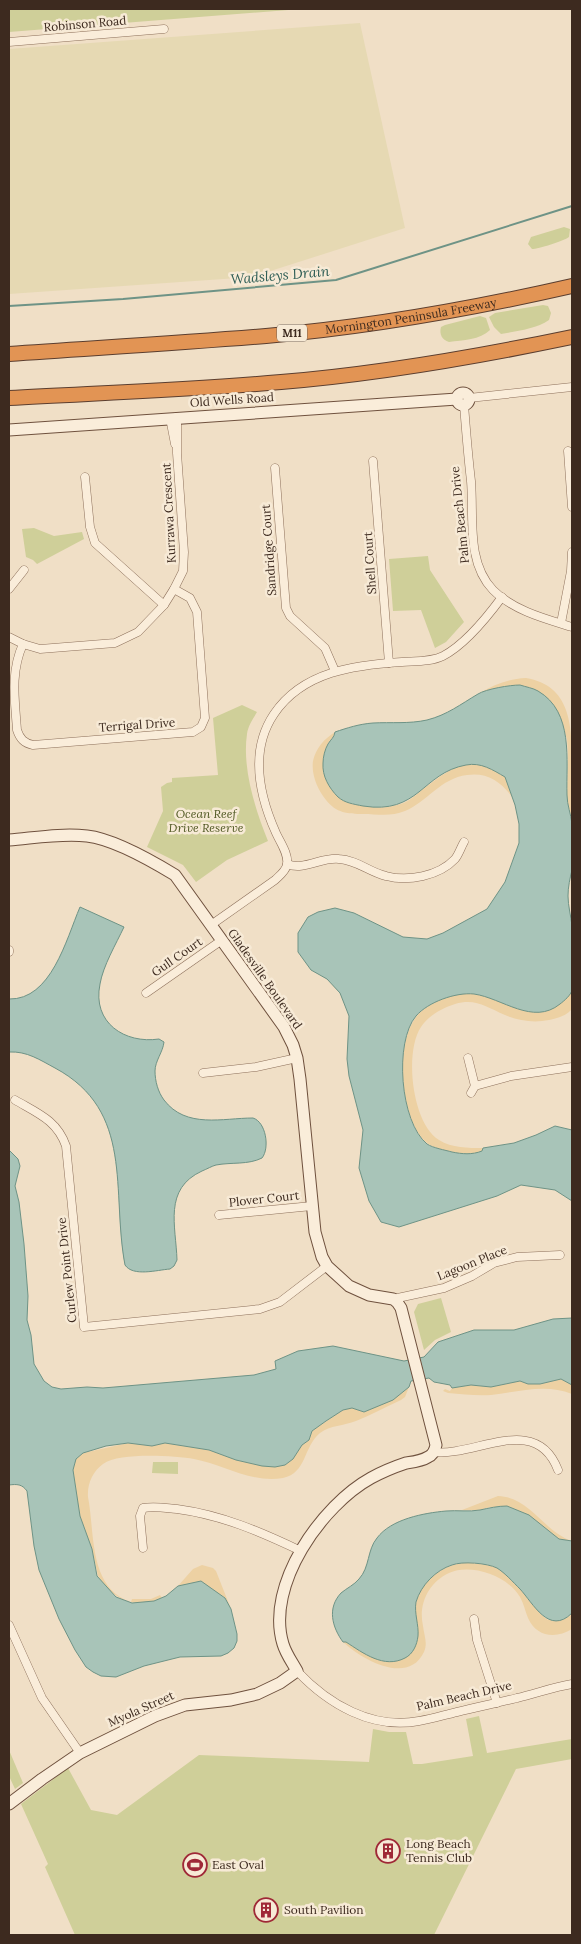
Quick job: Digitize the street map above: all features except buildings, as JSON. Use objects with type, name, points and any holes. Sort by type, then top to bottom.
[{"type":"highway","name":"Mornington Peninsula Freeway","points":[[9,354],[267,336],[438,313],[572,286]]},
{"type":"highway","points":[[9,398],[281,382],[408,367],[572,337]]},
{"type":"street","name":"Robinson Road","points":[[9,42],[164,30]]},
{"type":"street","name":"Old Wells Road","points":[[9,430],[463,401],[572,387]]},
{"type":"street","name":"Palm Beach Drive","points":[[463,401],[476,559],[489,585],[502,597],[527,611],[572,627]]},
{"type":"street","name":"Kurrawa Crescent","points":[[9,637],[40,649],[115,643],[138,632],[164,605],[183,571],[184,552],[174,418]]},
{"type":"street","points":[[568,451],[572,507]]},
{"type":"street","name":"Shell Court","points":[[373,461],[388,662]]},
{"type":"street","name":"Sandridge Court","points":[[275,468],[286,608],[290,616],[326,648],[335,671]]},
{"type":"street","points":[[85,478],[90,527],[95,543],[164,605]]},
{"type":"street","points":[[560,623],[571,571],[572,552]]},
{"type":"street","points":[[9,589],[24,570]]},
{"type":"street","name":"Terrigal Drive","points":[[23,644],[15,665],[14,678],[17,730],[24,742],[33,744],[193,732],[202,727],[205,718],[197,612],[190,598],[174,589]]},
{"type":"street","points":[[212,925],[275,880],[283,873],[287,864],[286,856],[272,824],[263,796],[258,761],[260,743],[267,726],[284,701],[311,681],[335,671],[365,664],[429,660],[441,657],[453,650],[502,597]]},
{"type":"street","name":"Gladesville Boulevard","points":[[9,840],[78,836],[105,840],[155,863],[175,875],[284,1027],[297,1058],[312,1206],[318,1247],[327,1266],[341,1280],[358,1292],[369,1296],[392,1299]]},
{"type":"street","points":[[287,864],[302,867],[324,859],[339,858],[363,865],[387,876],[415,877],[439,870],[449,864],[456,858],[464,842]]},
{"type":"street","name":"Gull Court","points":[[146,993],[222,940]]},
{"type":"street","points":[[203,1072],[256,1067],[297,1058]]},
{"type":"street","points":[[468,1058],[473,1090],[511,1076],[554,1068],[572,1067]]},
{"type":"street","name":"Curlew Point Drive","points":[[15,1100],[52,1122],[62,1135],[66,1146],[84,1327],[260,1309],[280,1302],[327,1266]]},
{"type":"street","name":"Plover Court","points":[[219,1215],[312,1206]]},
{"type":"street","name":"Lagoon Place","points":[[392,1299],[444,1288],[472,1276],[494,1263],[517,1257],[560,1255]]},
{"type":"street","points":[[392,1299],[402,1308],[436,1443],[434,1452],[444,1453],[482,1444],[525,1441],[545,1448],[554,1458],[558,1470]]},
{"type":"street","name":"Palm Beach Drive","points":[[434,1452],[429,1457],[393,1467],[370,1478],[350,1492],[332,1509],[301,1551],[287,1584],[280,1617],[283,1643],[297,1671],[334,1704],[379,1721],[398,1723],[419,1722],[497,1703],[548,1688],[572,1684]]},
{"type":"street","points":[[143,1548],[140,1516],[143,1508],[153,1506],[198,1512],[226,1519],[256,1529],[301,1551]]},
{"type":"street","points":[[474,1619],[477,1640],[497,1703]]},
{"type":"street","points":[[9,1625],[42,1698],[80,1753]]},
{"type":"street","name":"Myola Street","points":[[9,1804],[80,1753],[155,1716],[185,1705],[232,1700],[257,1694],[280,1683],[297,1671]]},
{"type":"shaded area","points":[[360,23],[405,228],[252,277],[9,294],[9,49]]},
{"type":"shaded area","points":[[520,685],[536,690],[550,700],[558,711],[566,738],[567,799],[573,841],[573,865],[568,896],[573,937],[572,990],[569,996],[560,1004],[550,1010],[539,1012],[517,1009],[485,996],[474,994],[451,996],[435,1002],[416,1016],[409,1028],[403,1062],[403,1082],[411,1118],[418,1133],[427,1144],[439,1149],[467,1154],[474,1153],[482,1151],[483,1148],[514,1143],[555,1126],[572,1130],[572,1201],[555,1190],[521,1185],[497,1196],[399,1227],[381,1222],[369,1201],[359,1168],[363,1130],[349,1076],[347,1059],[349,1016],[340,993],[327,979],[311,970],[298,952],[298,933],[308,917],[318,912],[335,908],[354,913],[403,937],[427,939],[443,933],[487,909],[505,882],[519,843],[519,824],[515,805],[505,777],[487,767],[471,764],[451,769],[409,799],[397,805],[382,807],[363,806],[343,801],[332,790],[324,773],[324,756],[335,732],[353,726],[368,724],[427,720],[447,712],[482,692]]},
{"type":"shaded area","points":[[80,907],[124,927],[107,963],[100,984],[99,998],[101,1010],[106,1020],[123,1034],[146,1040],[159,1039],[164,1042],[155,1071],[157,1086],[164,1100],[183,1115],[206,1120],[253,1118],[257,1120],[264,1130],[266,1148],[262,1158],[251,1162],[214,1165],[190,1179],[182,1188],[174,1210],[177,1260],[170,1269],[139,1272],[129,1269],[125,1265],[115,1155],[109,1130],[98,1107],[80,1086],[55,1068],[28,1055],[9,1052],[9,999],[24,997],[36,990],[46,979],[55,966]]},
{"type":"shaded area","points":[[9,1150],[18,1159],[20,1166],[15,1186],[24,1244],[28,1296],[27,1320],[31,1335],[34,1364],[44,1381],[52,1387],[61,1389],[103,1388],[254,1375],[276,1369],[275,1361],[298,1351],[333,1346],[404,1361],[424,1357],[438,1342],[474,1330],[514,1330],[553,1319],[572,1318],[572,1385],[561,1379],[540,1384],[528,1384],[520,1381],[491,1387],[471,1385],[452,1388],[450,1385],[434,1382],[429,1378],[411,1381],[409,1387],[393,1400],[364,1412],[352,1408],[343,1410],[312,1431],[309,1440],[302,1445],[293,1459],[285,1465],[275,1467],[236,1460],[209,1450],[165,1443],[152,1446],[128,1443],[106,1446],[83,1453],[76,1459],[73,1470],[80,1516],[92,1549],[97,1576],[116,1597],[132,1603],[154,1601],[166,1596],[178,1586],[201,1581],[225,1598],[231,1609],[237,1634],[234,1648],[221,1656],[180,1657],[144,1666],[116,1677],[101,1676],[86,1667],[75,1650],[59,1619],[39,1570],[27,1491],[19,1485],[9,1485]]},
{"type":"shaded area","points":[[507,1506],[529,1515],[559,1539],[572,1541],[572,1613],[564,1619],[556,1621],[549,1619],[542,1615],[520,1589],[497,1568],[481,1564],[462,1563],[440,1570],[421,1590],[416,1602],[417,1639],[414,1649],[405,1658],[397,1661],[382,1661],[343,1642],[334,1624],[334,1605],[341,1593],[355,1583],[363,1574],[374,1543],[383,1531],[408,1518],[428,1513],[476,1511]]},
{"type":"green space","points":[[9,9],[301,9],[9,32]]},
{"type":"green space","points":[[564,227],[570,229],[569,237],[566,239],[535,249],[532,249],[528,244],[531,237]]},
{"type":"green space","points":[[543,305],[548,306],[551,313],[549,320],[538,326],[526,329],[501,334],[494,327],[489,317],[495,313]]},
{"type":"green space","points":[[480,316],[486,318],[490,330],[481,336],[449,342],[445,340],[440,332],[441,327],[445,325]]},
{"type":"green space","points":[[34,528],[54,536],[82,532],[84,539],[37,564],[26,557],[22,529]]},
{"type":"green space","points":[[428,556],[430,570],[464,622],[446,642],[435,648],[421,610],[393,611],[389,559]]},
{"type":"green space","name":"Ocean Reef Drive Reserve","points":[[242,705],[257,712],[248,731],[246,761],[254,802],[268,841],[227,860],[196,882],[183,865],[147,847],[163,811],[161,787],[172,782],[172,778],[218,775],[213,718]]},
{"type":"green space","points":[[441,1298],[451,1332],[435,1340],[424,1350],[414,1312],[418,1304]]},
{"type":"green space","points":[[153,1462],[178,1462],[178,1474],[152,1473]]},
{"type":"green space","points":[[479,1716],[487,1753],[572,1739],[572,1759],[516,1769],[434,1935],[75,1935],[45,1867],[48,1864],[21,1804],[68,1768],[91,1810],[117,1815],[199,1755],[369,1762],[373,1729],[389,1732],[406,1732],[413,1764],[473,1756],[466,1719]]},
{"type":"green space","points":[[9,1750],[23,1783],[15,1789],[9,1776]]},
{"type":"sand","points":[[526,678],[542,683],[553,690],[562,701],[567,713],[572,741],[572,824],[567,798],[567,739],[560,718],[536,690],[493,690],[480,693],[502,682]]},
{"type":"sand","points":[[335,732],[334,737],[328,743],[351,804],[380,807],[401,804],[411,799],[447,772],[467,764],[478,764],[505,777],[512,797],[498,782],[487,776],[474,774],[449,781],[413,807],[400,813],[384,815],[343,812],[334,808],[323,796],[313,772],[314,756],[318,748]]},
{"type":"sand","points":[[572,990],[572,1009],[564,1015],[549,1020],[532,1021],[516,1019],[481,1004],[462,1002],[445,1008],[431,1016],[424,1023],[416,1038],[412,1070],[413,1087],[422,1119],[430,1132],[444,1143],[460,1147],[483,1148],[482,1151],[463,1154],[439,1149],[427,1143],[418,1132],[410,1116],[405,1097],[403,1076],[403,1056],[407,1037],[413,1021],[423,1010],[447,998],[460,994],[473,994],[535,1012],[547,1010],[559,1003]]},
{"type":"sand","points":[[561,1379],[572,1385],[572,1394],[552,1389],[532,1389],[491,1395],[469,1395],[443,1391],[445,1389],[450,1391],[452,1388],[471,1385],[491,1387],[520,1381],[528,1384],[540,1384]]},
{"type":"sand","points":[[409,1387],[405,1397],[401,1400],[356,1421],[328,1428],[320,1433],[310,1445],[297,1471],[283,1478],[272,1479],[249,1476],[205,1461],[174,1457],[134,1456],[111,1460],[99,1467],[90,1483],[88,1492],[96,1557],[100,1572],[107,1585],[117,1595],[130,1602],[117,1596],[110,1591],[98,1576],[92,1549],[80,1516],[73,1470],[76,1459],[83,1453],[128,1443],[152,1446],[165,1443],[209,1450],[236,1460],[275,1467],[285,1465],[293,1459],[302,1445],[309,1440],[312,1431],[343,1410],[352,1408],[364,1412],[398,1396]]},
{"type":"sand","points":[[498,1496],[519,1502],[562,1537],[572,1541],[559,1539],[490,1507],[480,1510],[462,1510]]},
{"type":"sand","points":[[468,1562],[492,1566],[503,1572],[517,1584],[548,1620],[570,1616],[572,1613],[572,1629],[553,1635],[541,1632],[532,1624],[520,1597],[507,1583],[488,1573],[458,1570],[442,1577],[427,1595],[422,1610],[426,1645],[424,1652],[417,1662],[407,1667],[384,1666],[361,1656],[343,1642],[418,1635],[416,1604],[423,1587],[435,1574],[459,1563]]},
{"type":"sand","points":[[202,1565],[213,1568],[216,1571],[231,1609],[225,1598],[216,1592],[196,1587],[178,1586],[193,1569]]},
{"type":"sand","points":[[160,1595],[162,1598],[152,1602],[131,1602],[132,1599],[151,1599]]},
{"type":"waterway","name":"Wadsleys Drain","points":[[9,306],[123,299],[336,280],[572,206]]},
{"type":"place","name":"Long Beach Tennis Club","points":[[388,1851]]},
{"type":"place","name":"East Oval","points":[[195,1865]]},
{"type":"place","name":"South Pavilion","points":[[266,1910]]}]
